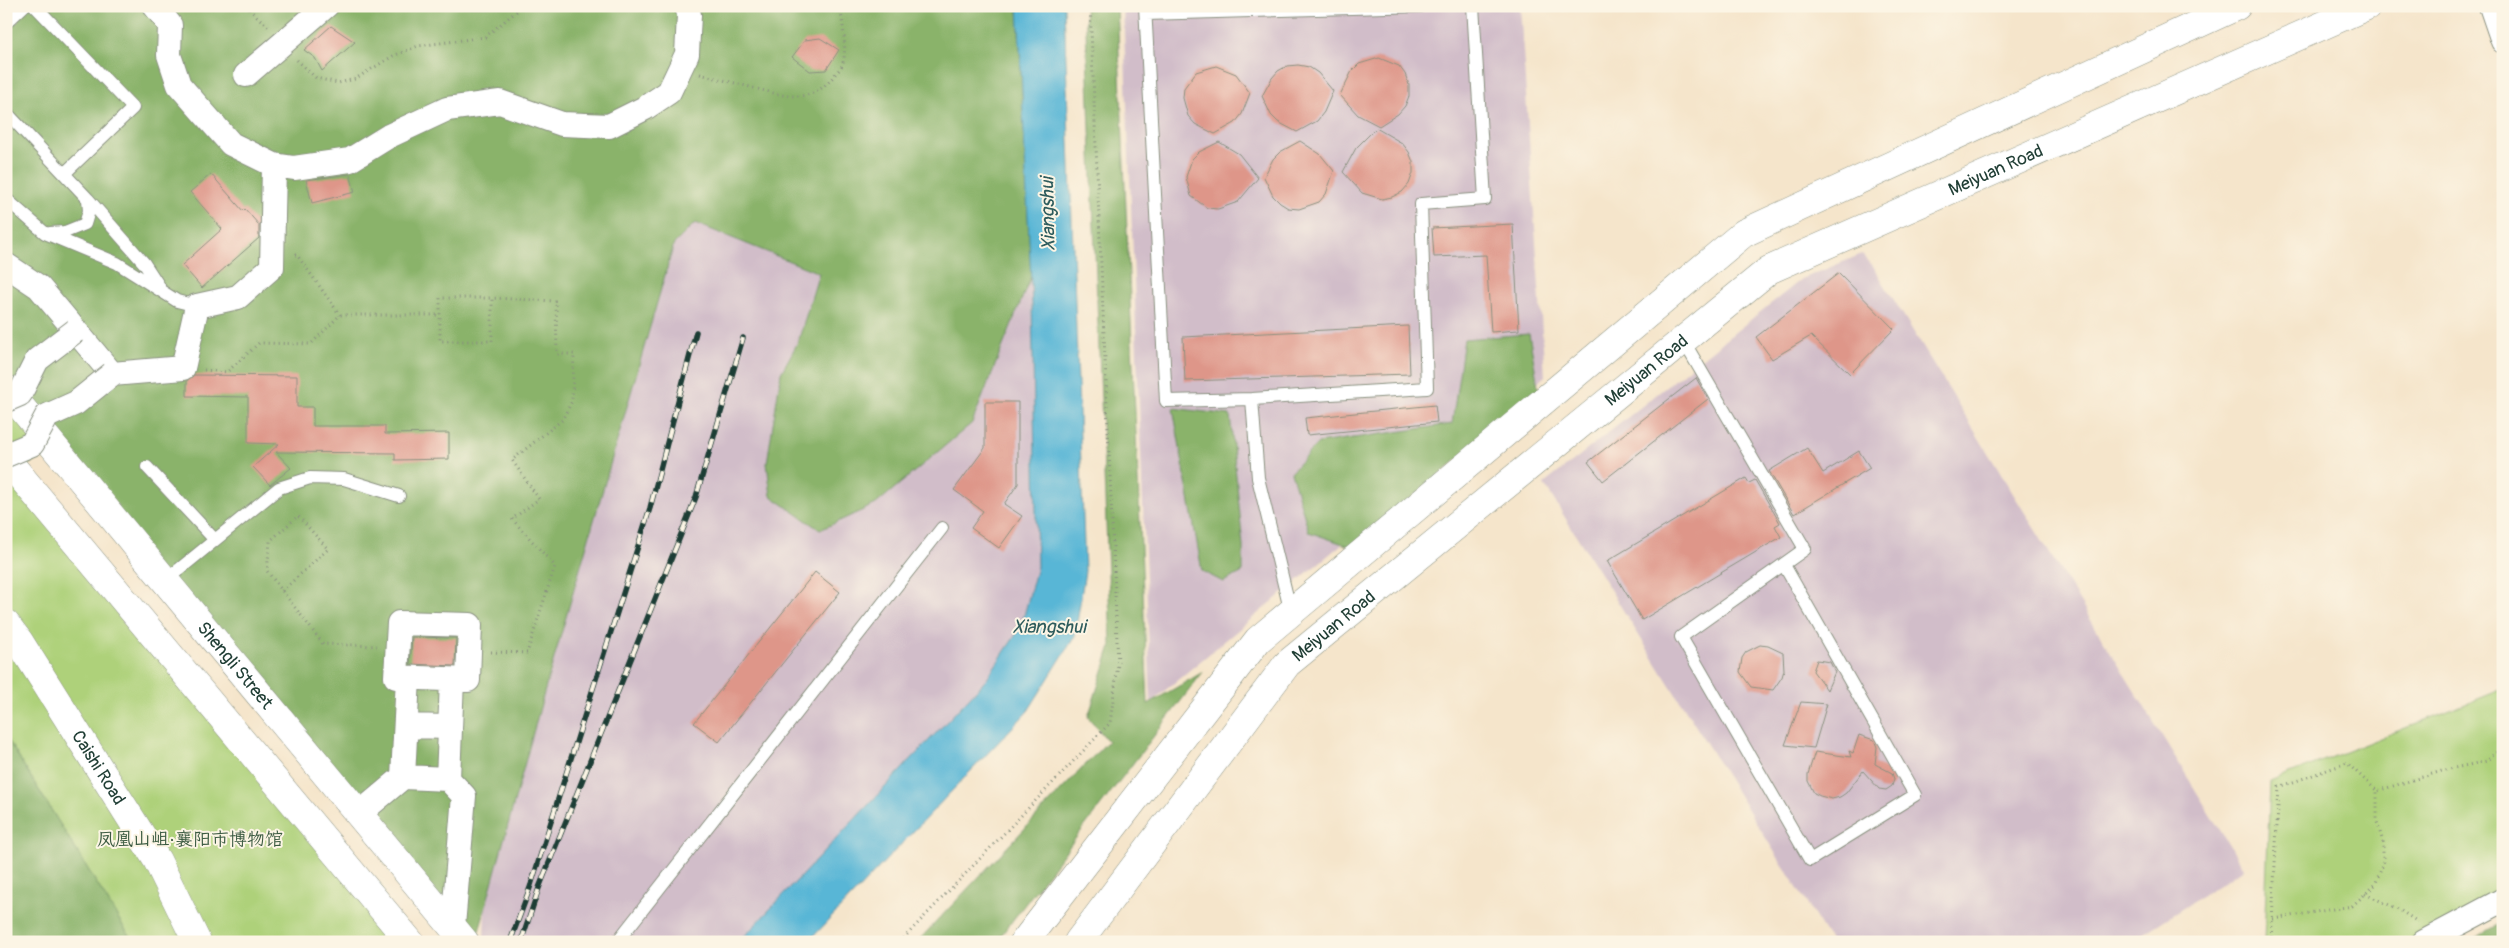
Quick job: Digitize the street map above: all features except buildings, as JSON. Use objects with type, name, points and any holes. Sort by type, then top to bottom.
[{"type":"main road","name":"Meiyuan Road","points":[[1024,942],[1258,640],[1744,233],[2237,6]]},
{"type":"main road","name":"Meiyuan Road","points":[[1078,942],[1287,664],[1769,270],[2367,6]]},
{"type":"main road","name":"Shengli Street","points":[[6,389],[459,934]]},
{"type":"main road","points":[[6,457],[410,942]]},
{"type":"main road","name":"Caishi Road","points":[[6,624],[20,641],[157,860],[197,942]]},
{"type":"street","points":[[155,6],[170,25],[169,55],[178,85],[231,144],[274,165],[294,168],[350,160],[389,136],[447,109],[500,102],[562,124],[609,126],[645,108],[668,92],[688,54],[689,15],[687,6]]},
{"type":"street","points":[[246,75],[326,6]]},
{"type":"street","points":[[2491,6],[2503,41]]},
{"type":"street","points":[[6,457],[32,444],[47,416],[76,403],[112,374],[183,368],[197,306],[238,297],[272,267],[274,165]]},
{"type":"street","points":[[6,265],[39,287],[112,374]]},
{"type":"street","points":[[6,400],[20,394],[37,360],[75,331]]},
{"type":"street","points":[[399,623],[470,625],[469,652],[468,680],[396,677],[399,623]]},
{"type":"street","points":[[404,776],[408,678]]},
{"type":"street","points":[[448,779],[452,680]]},
{"type":"street","points":[[406,726],[450,727]]},
{"type":"street","points":[[360,813],[404,776],[448,779],[464,796],[459,934]]},
{"type":"street","points":[[2427,940],[2503,900]]},
{"type":"lane","points":[[6,23],[24,6]]},
{"type":"lane","points":[[35,6],[132,108],[64,173]]},
{"type":"lane","points":[[1420,6],[1146,10],[1166,401],[1252,399],[1427,388],[1421,204],[1485,199],[1473,6]]},
{"type":"lane","points":[[6,112],[144,262],[163,291]]},
{"type":"lane","points":[[45,233],[65,232],[85,224],[89,211],[88,199]]},
{"type":"lane","points":[[6,200],[45,233],[117,263],[177,301],[197,306]]},
{"type":"lane","points":[[1683,340],[1805,549],[1681,637],[1810,860],[1915,795],[1784,565]]},
{"type":"lane","points":[[1252,399],[1258,478],[1291,612]]},
{"type":"lane","points":[[147,467],[215,540]]},
{"type":"lane","points":[[166,580],[279,488],[310,478],[344,479],[399,496]]},
{"type":"lane","points":[[617,942],[942,528]]},
{"type":"path","points":[[245,6],[266,24],[279,45],[316,78],[338,83],[355,79],[393,56],[418,46],[454,39],[477,39],[484,36],[523,6]]},
{"type":"path","points":[[680,69],[790,97],[809,96],[824,88],[843,64],[843,33],[840,6]]},
{"type":"path","points":[[900,942],[1110,723],[1118,664],[1090,6]]},
{"type":"path","points":[[272,257],[297,254],[340,316]]},
{"type":"path","points":[[469,652],[527,653],[555,566],[512,518],[539,499],[512,460],[562,420],[572,401],[574,354],[557,354],[556,301],[492,298],[440,298],[440,341],[492,340],[492,298]]},
{"type":"path","points":[[183,368],[227,372],[259,343],[311,344],[340,316],[440,315]]},
{"type":"path","points":[[282,591],[328,549],[298,516],[270,541],[267,572],[323,644],[398,647]]},
{"type":"path","points":[[2377,791],[2445,770],[2487,761],[2503,744]]},
{"type":"path","points":[[2271,942],[2279,787],[2347,763],[2377,791],[2377,822],[2383,842],[2383,864],[2375,885],[2352,906],[2273,919]]},
{"type":"path","points":[[2366,894],[2398,909],[2421,924],[2427,940]]},
{"type":"shaded area","points":[[1123,6],[1520,6],[1545,376],[1151,702]]},
{"type":"shaded area","points":[[695,223],[819,273],[798,342],[781,373],[972,423],[1031,276],[1037,567],[1021,627],[985,681],[739,942],[484,942],[485,906],[544,693],[674,244]]},
{"type":"shaded area","points":[[1862,254],[1873,266],[2244,869],[2130,942],[1831,942],[1544,484],[1802,279]]},
{"type":"green space","points":[[6,6],[1018,6],[1031,276],[972,423],[876,504],[820,530],[771,496],[767,463],[781,373],[798,342],[819,273],[695,223],[674,244],[544,693],[476,942],[6,389]]},
{"type":"green space","points":[[1085,6],[1117,6],[1148,704],[1203,672],[996,942],[917,942],[1108,741],[1088,717],[1111,646]]},
{"type":"green space","points":[[1529,334],[1539,392],[1352,547],[1309,532],[1291,472],[1318,443],[1452,424],[1464,339]]},
{"type":"green space","name":"凤凰山岨·襄阳市博物馆","points":[[6,364],[90,414],[19,473],[410,942],[133,942],[6,737]]},
{"type":"green space","points":[[1173,408],[1230,415],[1243,546],[1243,572],[1223,582],[1202,571]]},
{"type":"green space","points":[[2503,689],[2503,900],[2424,942],[2264,942],[2270,782]]},
{"type":"green space","points":[[6,737],[133,942],[6,942]]},
{"type":"green space","points":[[2503,922],[2503,942],[2468,942]]},
{"type":"water","name":"Xiangshui","points":[[1018,6],[1064,6],[1085,571],[1075,636],[1028,711],[808,942],[739,942],[985,681],[1021,627],[1037,567],[1032,304]]},
{"type":"railway","points":[[510,942],[531,885],[650,508],[696,332]]},
{"type":"railway","points":[[521,942],[539,888],[696,497],[743,338]]}]
